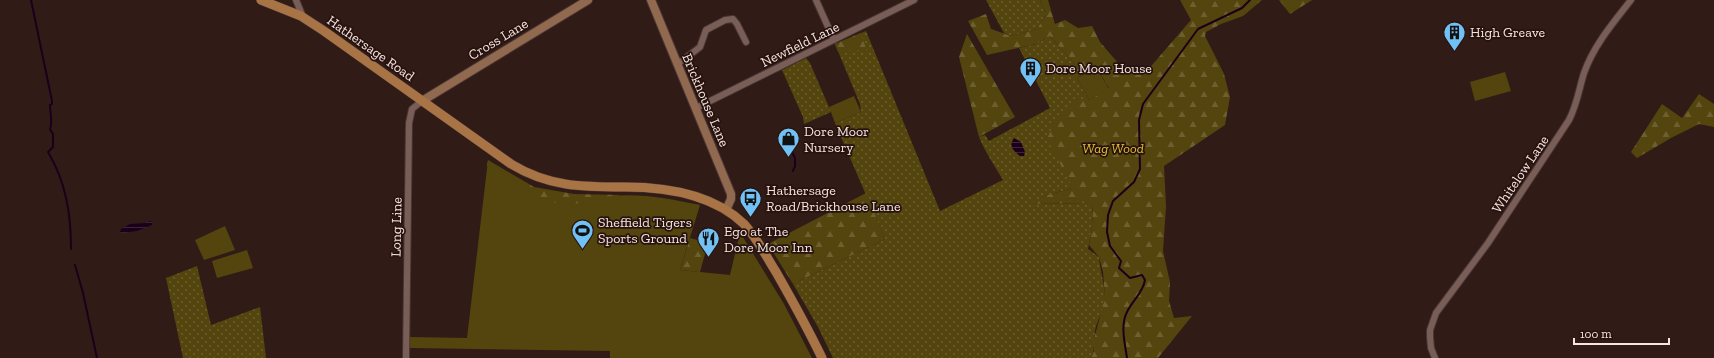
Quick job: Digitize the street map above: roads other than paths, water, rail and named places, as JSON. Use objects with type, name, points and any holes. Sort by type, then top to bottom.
[{"type":"main road","name":"Hathersage Road","points":[[261,0],[302,17],[511,164],[538,178],[573,186],[648,188],[678,192],[704,199],[726,210],[743,224],[753,236],[786,289],[822,358]]},
{"type":"street","points":[[296,0],[302,17]]},
{"type":"street","name":"Cross Lane","points":[[422,101],[588,0]]},
{"type":"street","name":"Brickhouse Lane","points":[[651,0],[676,64],[696,108],[731,194],[731,199],[726,210]]},
{"type":"street","points":[[816,0],[834,40]]},
{"type":"street","name":"Newfield Lane","points":[[696,108],[914,0]]},
{"type":"street","name":"Whitelow Lane","points":[[1435,358],[1431,348],[1430,330],[1436,313],[1488,243],[1569,120],[1574,111],[1584,73],[1593,53],[1607,30],[1631,0]]},
{"type":"street","points":[[676,64],[700,47],[706,30],[725,20],[733,19],[746,42]]},
{"type":"street","name":"Long Line","points":[[406,358],[409,123],[412,109],[422,101]]},
{"type":"waterway","points":[[31,0],[52,101],[52,104],[50,105],[50,129],[53,134],[53,147],[48,152],[59,175],[66,199],[70,223],[71,249]]},
{"type":"waterway","points":[[1127,358],[1124,335],[1125,317],[1129,308],[1140,293],[1145,280],[1142,275],[1130,278],[1119,268],[1121,261],[1110,246],[1107,232],[1108,215],[1113,201],[1134,182],[1140,169],[1139,120],[1143,104],[1198,29],[1242,8],[1250,0]]},
{"type":"waterway","points":[[792,152],[795,158],[795,167]]},
{"type":"waterway","points":[[75,265],[83,293],[97,358]]},
{"type":"place","name":"High Greave","points":[[1455,52]]},
{"type":"place","name":"Dore Moor House","points":[[1030,88]]},
{"type":"place","name":"Dore Moor Nursery","points":[[788,158]]},
{"type":"place","name":"Hathersage Road/Brickhouse Lane","points":[[750,218]]},
{"type":"place","name":"Sheffield Tigers Sports Ground","points":[[582,250]]},
{"type":"place","name":"Ego at The Dore Moor Inn","points":[[709,258]]},
{"type":"park label","name":"Wag Wood","points":[[1113,148]]}]
